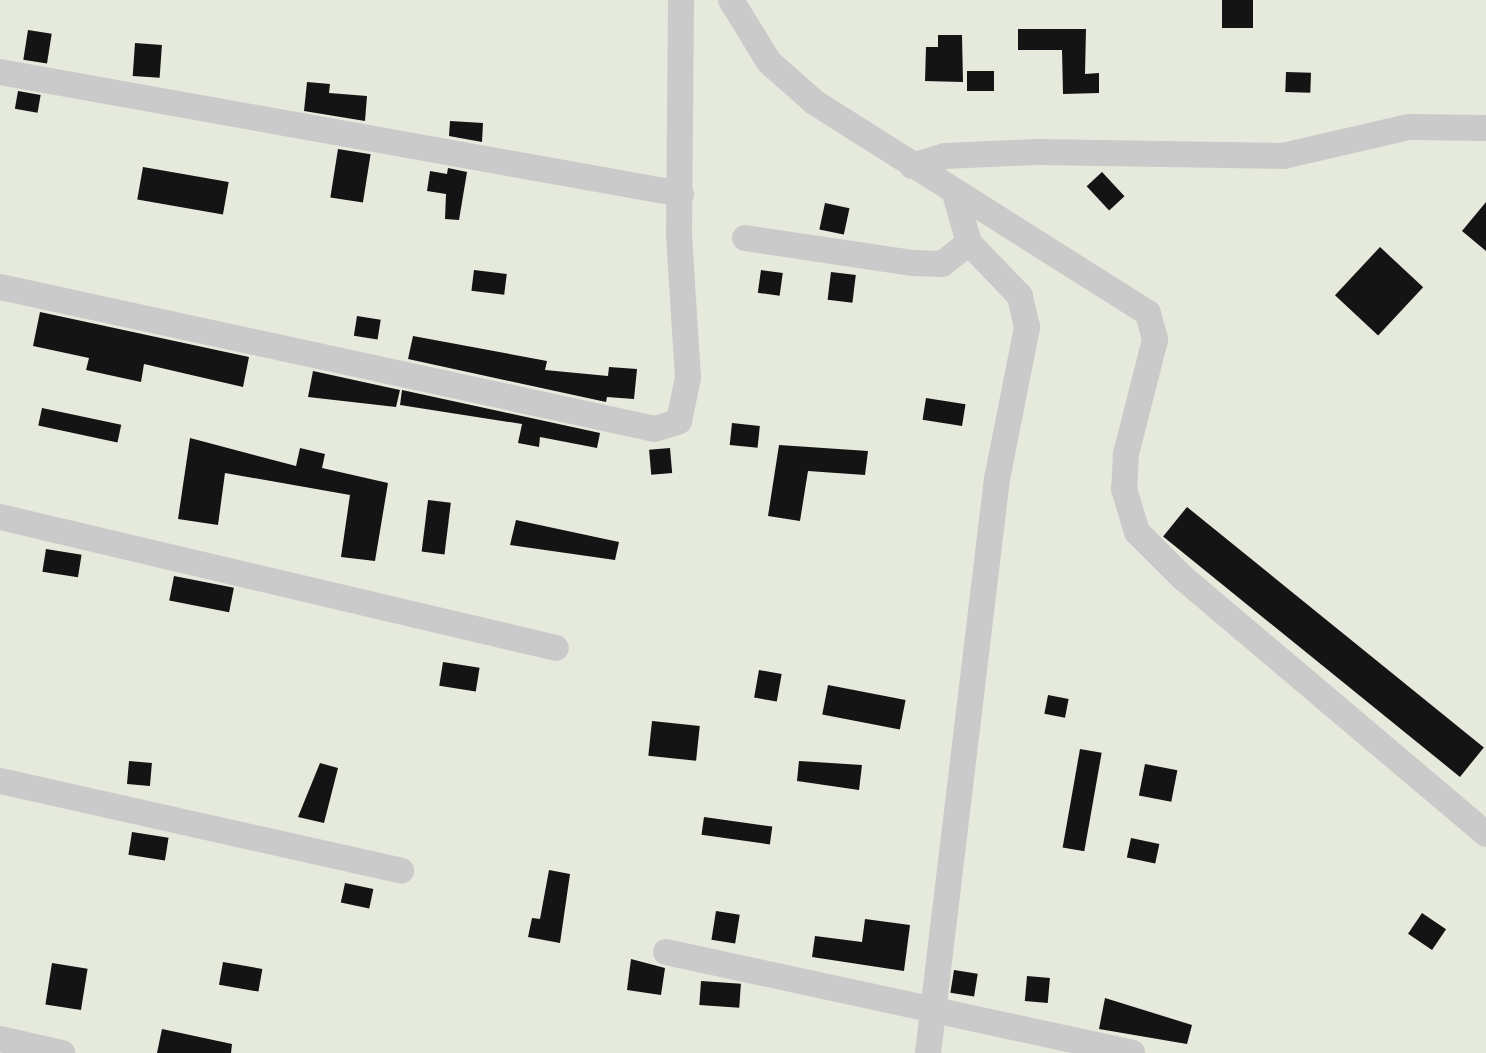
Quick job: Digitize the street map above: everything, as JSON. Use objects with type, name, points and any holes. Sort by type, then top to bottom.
[{"type":"street","points":[[0,287],[655,429],[679,421],[685,403],[681,0]]},
{"type":"street","points":[[731,0],[769,62],[814,102],[955,194],[1124,297],[1154,324],[1126,454],[1126,508],[1137,532],[1182,577],[1486,834]]},
{"type":"street","points":[[0,72],[681,194]]},
{"type":"street","points":[[912,166],[945,156],[1038,152],[1283,156],[1409,127],[1486,128]]},
{"type":"street","points":[[928,1053],[997,479],[1027,327],[1020,296],[969,243],[955,194]]},
{"type":"street","points":[[745,237],[914,263],[942,264],[969,243]]},
{"type":"street","points":[[0,517],[556,648]]},
{"type":"street","points":[[0,781],[401,871]]},
{"type":"street","points":[[666,952],[1132,1053]]},
{"type":"street","points":[[0,1039],[62,1053]]},
{"type":"shaded area","points":[[0,0],[1486,0],[1486,1053],[0,1053]]},
{"type":"building","points":[[1222,0],[1253,0],[1253,28],[1222,28]]},
{"type":"building","points":[[1018,29],[1086,29],[1085,74],[1099,73],[1099,93],[1063,94],[1062,50],[1018,50]]},
{"type":"building","points":[[28,30],[52,34],[47,63],[23,60]]},
{"type":"building","points":[[938,35],[962,35],[963,82],[925,81],[926,47],[938,47]]},
{"type":"building","points":[[135,43],[162,45],[160,78],[133,76]]},
{"type":"building","points":[[967,71],[994,71],[994,91],[967,91]]},
{"type":"building","points":[[1286,72],[1311,73],[1310,93],[1285,92]]},
{"type":"building","points":[[307,82],[330,84],[329,93],[367,96],[365,121],[304,111]]},
{"type":"building","points":[[18,91],[41,95],[38,113],[15,109]]},
{"type":"building","points":[[450,121],[483,123],[482,142],[449,136]]},
{"type":"building","points":[[338,149],[371,154],[363,203],[330,197]]},
{"type":"building","points":[[143,167],[229,182],[223,215],[137,199]]},
{"type":"building","points":[[448,168],[467,172],[459,220],[445,219],[446,194],[427,191],[430,171],[447,174]]},
{"type":"building","points":[[1102,172],[1125,196],[1109,210],[1087,186]]},
{"type":"building","points":[[1486,202],[1486,251],[1462,231]]},
{"type":"building","points":[[825,203],[849,208],[844,235],[819,229]]},
{"type":"building","points":[[1380,247],[1423,287],[1378,336],[1335,295]]},
{"type":"building","points":[[474,270],[507,274],[504,295],[471,291]]},
{"type":"building","points":[[761,270],[783,273],[780,296],[758,293]]},
{"type":"building","points":[[831,272],[856,275],[852,303],[828,300]]},
{"type":"building","points":[[40,312],[249,357],[243,387],[144,364],[141,382],[86,370],[89,358],[33,346]]},
{"type":"building","points":[[357,316],[381,320],[378,340],[354,336]]},
{"type":"building","points":[[413,336],[547,361],[545,370],[608,376],[609,367],[637,369],[634,399],[607,397],[606,402],[408,359]]},
{"type":"building","points":[[313,371],[400,390],[396,407],[308,397]]},
{"type":"building","points":[[402,390],[600,433],[597,448],[540,437],[539,447],[518,443],[522,424],[400,405]]},
{"type":"building","points":[[926,398],[966,404],[962,426],[923,420]]},
{"type":"building","points":[[42,408],[121,425],[117,442],[38,426]]},
{"type":"building","points":[[732,423],[760,426],[758,448],[730,445]]},
{"type":"building","points":[[190,438],[296,466],[300,448],[325,454],[322,468],[388,483],[375,561],[341,557],[350,495],[225,473],[218,525],[178,519]]},
{"type":"building","points":[[779,445],[868,451],[865,475],[808,471],[800,521],[768,516]]},
{"type":"building","points":[[670,448],[672,473],[651,475],[649,450]]},
{"type":"building","points":[[428,500],[451,503],[444,554],[422,552]]},
{"type":"building","points":[[1187,507],[1484,747],[1460,777],[1163,537]]},
{"type":"building","points":[[516,520],[619,542],[615,560],[510,545]]},
{"type":"building","points":[[46,549],[82,555],[78,577],[42,572]]},
{"type":"building","points":[[174,576],[234,588],[229,612],[169,601]]},
{"type":"building","points":[[443,662],[480,668],[476,691],[439,686]]},
{"type":"building","points":[[759,670],[782,674],[777,702],[754,698]]},
{"type":"building","points":[[828,685],[906,700],[900,730],[822,714]]},
{"type":"building","points":[[1048,695],[1069,699],[1065,718],[1044,714]]},
{"type":"building","points":[[652,721],[700,726],[696,761],[648,756]]},
{"type":"building","points":[[1080,749],[1102,753],[1084,851],[1063,847]]},
{"type":"building","points":[[129,761],[152,763],[150,786],[127,784]]},
{"type":"building","points":[[799,761],[862,765],[859,790],[797,781]]},
{"type":"building","points":[[320,763],[338,768],[324,823],[298,817]]},
{"type":"building","points":[[1145,764],[1177,770],[1171,802],[1139,795]]},
{"type":"building","points":[[704,817],[772,827],[770,844],[701,835]]},
{"type":"building","points":[[132,832],[169,838],[165,861],[128,855]]},
{"type":"building","points":[[1131,838],[1159,844],[1155,864],[1127,858]]},
{"type":"building","points":[[549,870],[570,874],[560,943],[528,937],[532,918],[540,919]]},
{"type":"building","points":[[345,883],[373,889],[369,909],[341,903]]},
{"type":"building","points":[[716,911],[740,915],[735,943],[711,940]]},
{"type":"building","points":[[1422,913],[1446,929],[1432,950],[1408,934]]},
{"type":"building","points":[[865,919],[910,925],[904,971],[812,957],[815,936],[862,942]]},
{"type":"building","points":[[631,959],[665,968],[661,995],[627,990]]},
{"type":"building","points":[[223,962],[262,969],[258,992],[219,985]]},
{"type":"building","points":[[52,963],[88,969],[81,1010],[45,1004]]},
{"type":"building","points":[[954,970],[978,974],[974,996],[950,993]]},
{"type":"building","points":[[1027,976],[1050,978],[1048,1003],[1025,1001]]},
{"type":"building","points":[[701,981],[741,984],[739,1008],[699,1005]]},
{"type":"building","points":[[1105,998],[1192,1025],[1187,1044],[1099,1029]]},
{"type":"building","points":[[162,1029],[232,1044],[231,1053],[157,1053]]}]
